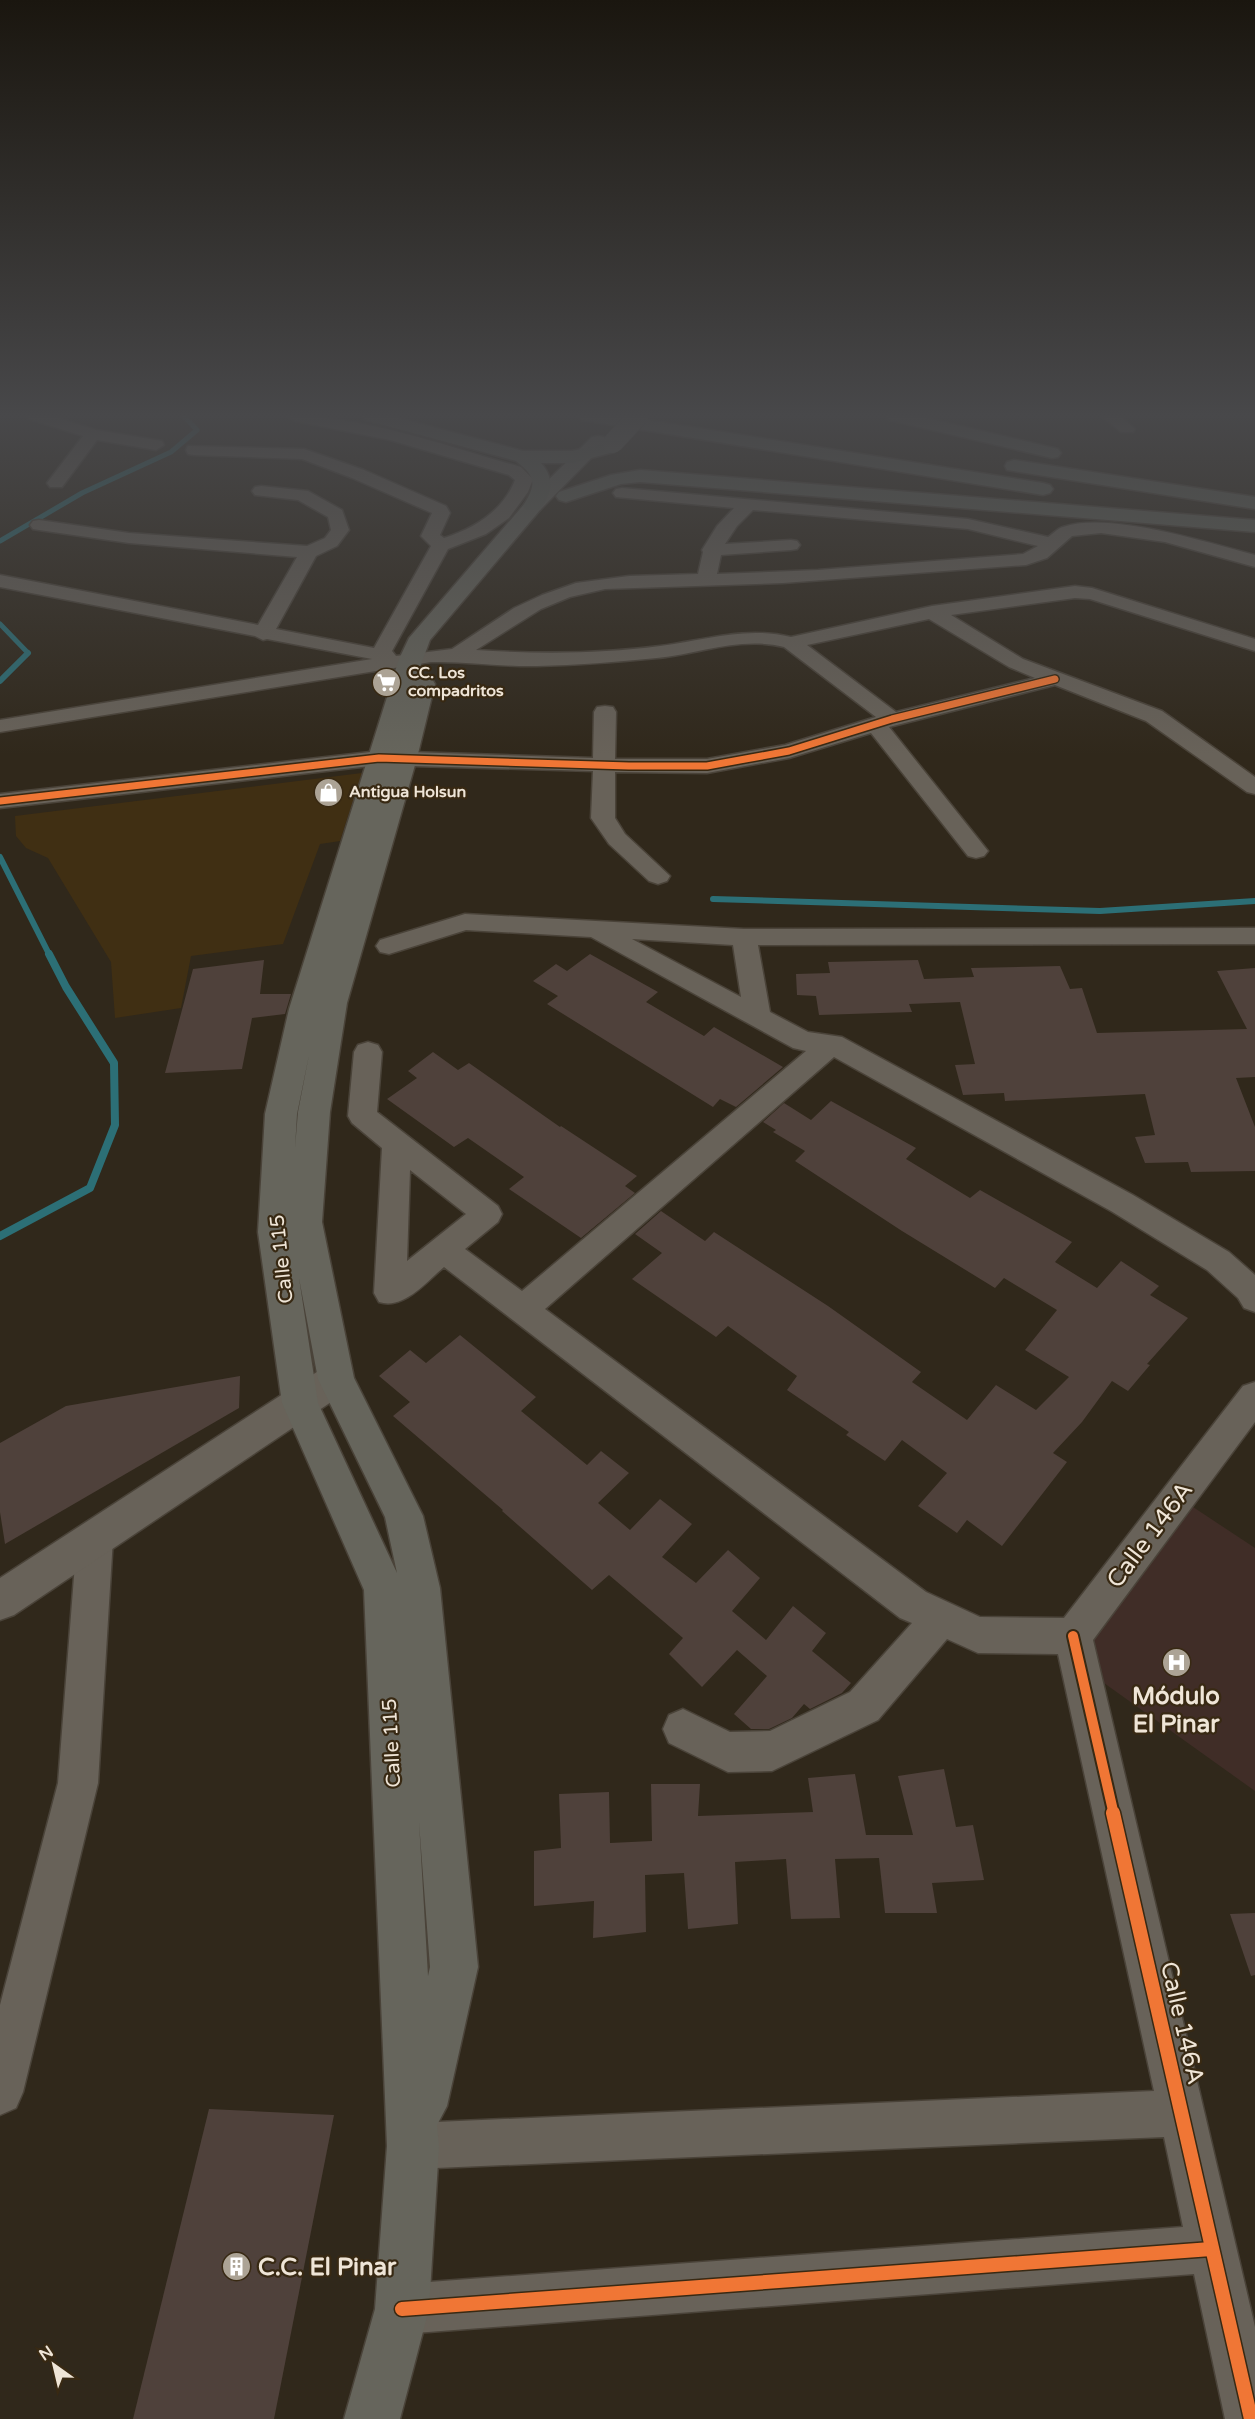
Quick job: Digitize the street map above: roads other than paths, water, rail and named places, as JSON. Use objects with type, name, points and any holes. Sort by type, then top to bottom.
[{"type":"main road","name":"Calle 115","points":[[412,2146],[454,1967],[420,1588],[404,1516],[336,1379],[305,1222],[314,1112],[333,1003],[419,656],[420,638],[513,529]]},
{"type":"main road","name":"Calle 115","points":[[419,656],[537,529]]},
{"type":"main road","name":"Calle 115","points":[[372,2419],[402,2309],[412,2146],[384,1590],[300,1403],[275,1232],[281,1114],[304,1009],[392,758]]},
{"type":"street","points":[[66,529],[129,538],[309,552],[331,542],[340,529]]},
{"type":"street","points":[[433,529],[429,536],[441,545]]},
{"type":"street","points":[[441,545],[464,539],[483,529]]},
{"type":"street","points":[[706,581],[711,550],[724,529]]},
{"type":"street","points":[[989,529],[1053,544]]},
{"type":"street","points":[[0,726],[419,656],[494,627],[564,592],[613,583],[780,578],[1026,559],[1040,554],[1066,531],[1091,529]]},
{"type":"street","points":[[1107,529],[1166,537],[1255,561]]},
{"type":"street","points":[[419,656],[441,545]]},
{"type":"street","points":[[711,550],[791,545]]},
{"type":"street","points":[[263,634],[309,552]]},
{"type":"street","points":[[0,581],[263,634],[419,656],[536,660],[659,652],[736,638],[762,637],[791,643],[932,612],[1075,592],[1092,594],[1255,645]]},
{"type":"street","points":[[932,612],[1016,663],[1154,716],[1255,787]]},
{"type":"street","points":[[791,643],[884,722],[976,851]]},
{"type":"street","points":[[0,801],[392,758],[707,766],[789,751],[884,722],[1055,679]]},
{"type":"street","points":[[606,712],[603,818],[617,839],[658,876]]},
{"type":"street","points":[[389,946],[465,922],[744,937],[1255,936]]},
{"type":"street","points":[[593,929],[802,1041],[832,1044],[1122,1203],[1218,1261],[1249,1289],[1255,1299]]},
{"type":"street","points":[[744,937],[758,1017]]},
{"type":"street","points":[[522,1310],[832,1044]]},
{"type":"street","points":[[369,1052],[362,1116],[398,1144],[487,1214],[390,1293],[398,1144]]},
{"type":"street","points":[[443,1249],[913,1605],[978,1635],[1073,1636]]},
{"type":"street","points":[[0,1601],[336,1379]]},
{"type":"street","name":"Calle 146A","points":[[1251,2419],[1073,1636],[1255,1396]]},
{"type":"street","points":[[0,2092],[78,1783],[95,1538]]},
{"type":"street","points":[[683,1729],[728,1752],[772,1751],[864,1706],[941,1618]]},
{"type":"street","points":[[412,2146],[1183,2113]]},
{"type":"street","points":[[402,2309],[1211,2249]]},
{"type":"waterway","points":[[0,541],[21,529]]},
{"type":"waterway","points":[[0,624],[28,653],[0,681]]},
{"type":"waterway","points":[[0,857],[50,956]]},
{"type":"waterway","points":[[713,899],[1100,911],[1255,901]]},
{"type":"waterway","points":[[0,1236],[90,1188],[115,1125],[114,1063],[66,987],[49,954]]},
{"type":"place","name":"CC. Los compadritos","points":[[387,682]]},
{"type":"place","name":"Antigua Holsun","points":[[328,792]]},
{"type":"place","name":"Módulo El Pinar","points":[[1176,1663]]},
{"type":"place","name":"C.C. El Pinar","points":[[237,2267]]}]
